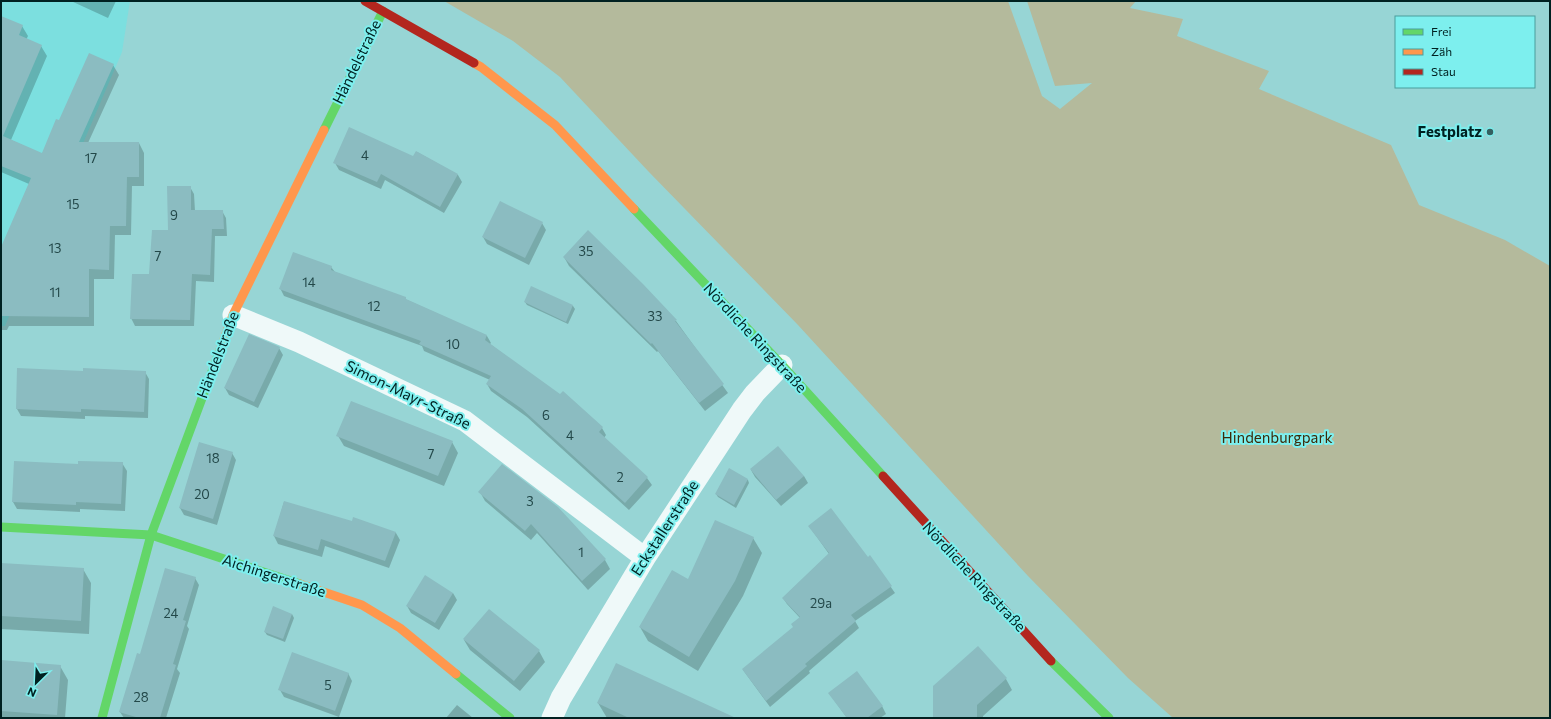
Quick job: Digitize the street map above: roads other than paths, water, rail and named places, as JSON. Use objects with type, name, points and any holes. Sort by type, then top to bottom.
[{"type":"street","name":"Nördliche Ringstraße","points":[[365,1],[481,67],[556,125],[782,365],[1049,659],[1109,718]]},
{"type":"street","name":"Händelstraße","points":[[102,718],[151,535],[232,315],[383,11]]},
{"type":"street","name":"Simon-Mayr-Straße","points":[[232,315],[299,342],[465,421],[645,558]]},
{"type":"street","name":"Eckstallerstraße","points":[[552,718],[561,698],[645,558],[742,410],[755,393],[782,365]]},
{"type":"street","name":"Aichingerstraße","points":[[1,527],[151,535],[362,604],[400,628],[510,718]]},
{"type":"place","name":"Festplatz","points":[[1490,132]]},
{"type":"park label","name":"Hindenburgpark","points":[[1277,438]]}]
